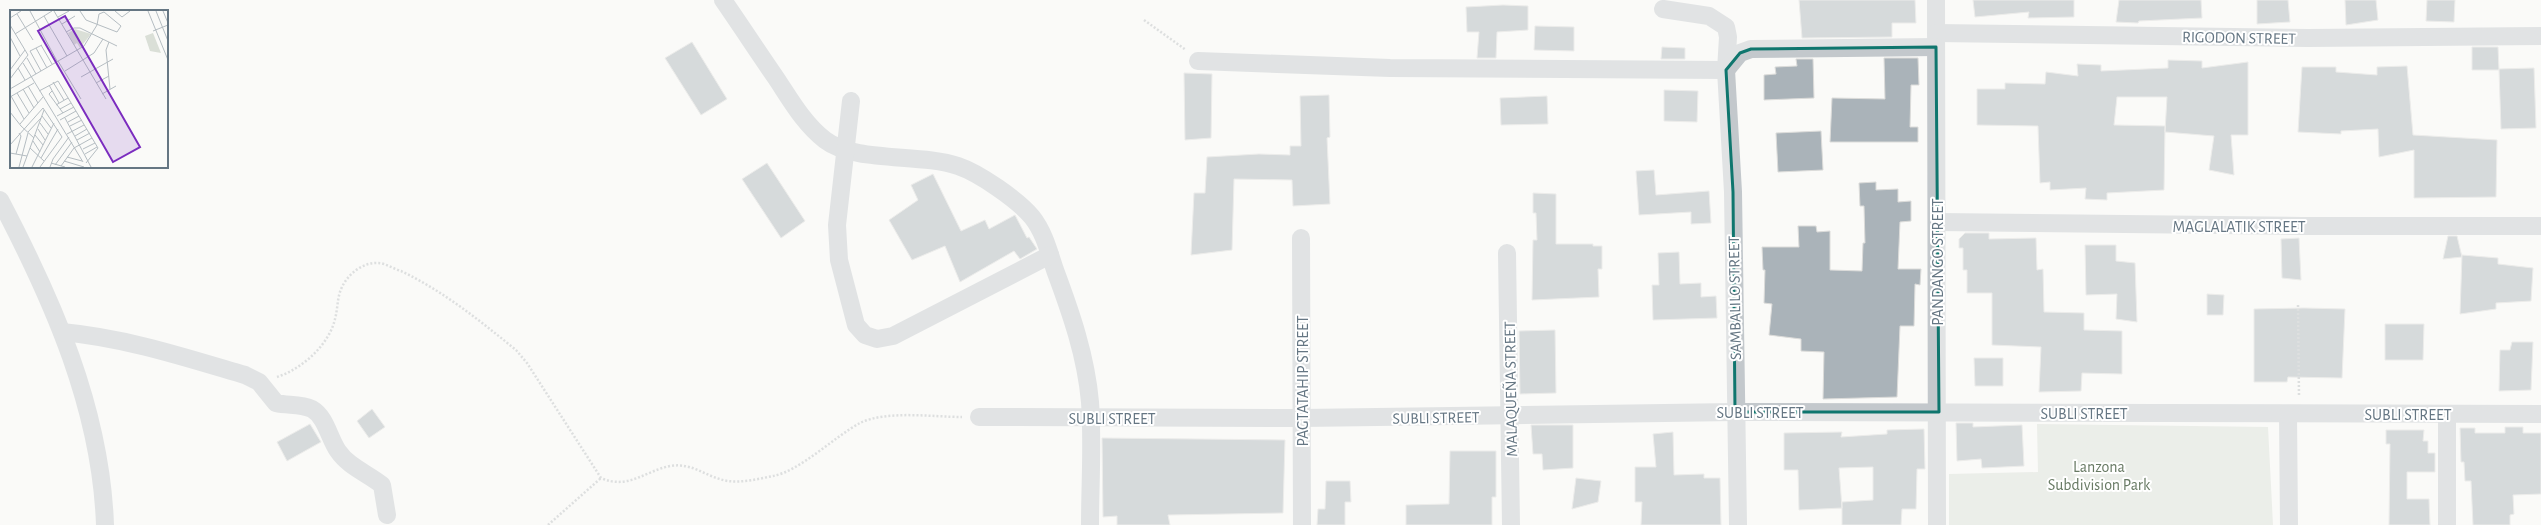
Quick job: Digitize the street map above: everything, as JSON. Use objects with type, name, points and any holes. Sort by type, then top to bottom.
[{"type":"street","points":[[723,0],[798,110],[825,140],[846,151],[940,161],[972,171],[1020,206],[1032,217],[1041,232],[1073,319],[1084,362],[1091,418],[1090,525]]},
{"type":"street","name":"PANDANGO STREET","points":[[1936,0],[1938,412],[1937,525]]},
{"type":"street","name":"SAMBALILO STREET","points":[[1663,9],[1709,16],[1726,27],[1728,37],[1726,70],[1732,192],[1738,525]]},
{"type":"street","name":"RIGODON STREET","points":[[1726,70],[1740,53],[1751,49],[1936,40],[2541,36]]},
{"type":"street","points":[[1198,61],[1390,68],[1726,70]]},
{"type":"street","points":[[851,101],[837,225],[839,260],[856,325],[865,335],[877,339],[893,336],[1050,255]]},
{"type":"street","points":[[0,200],[37,270],[62,332],[88,407],[104,490],[105,525]]},
{"type":"street","name":"MAGLALATIK STREET","points":[[1937,222],[2294,226],[2541,226]]},
{"type":"street","name":"PAGTATAHIP STREET","points":[[1301,238],[1302,525]]},
{"type":"street","name":"MALAQUEÑA STREET","points":[[1507,253],[1511,416],[1511,525]]},
{"type":"street","points":[[62,332],[101,336],[132,342],[245,375],[259,382],[276,403],[304,406],[313,410],[320,416],[338,451],[359,471],[382,485],[387,515]]},
{"type":"street","name":"SUBLI STREET","points":[[979,417],[1302,418],[1735,412],[2541,414]]},
{"type":"street","points":[[2289,525],[2294,414]]},
{"type":"street","points":[[2447,414],[2447,525]]},
{"type":"path","points":[[1144,20],[1174,40],[1198,61]]},
{"type":"path","points":[[259,382],[281,376],[301,364],[319,349],[329,335],[335,319],[337,303],[347,278],[358,268],[378,263],[428,284],[516,350],[527,363],[601,478],[610,482],[625,483],[670,466],[684,465],[727,481],[744,481],[775,476],[812,456],[862,423],[887,416],[979,417]]},
{"type":"path","points":[[2294,414],[2298,305]]},
{"type":"path","points":[[548,525],[601,478]]},
{"type":"highlighted area","points":[[1936,47],[1939,412],[1735,412],[1733,192],[1726,70],[1740,53],[1751,49]]},
{"type":"green space","name":"Lanzona Subdivision Park","points":[[2037,424],[2268,427],[2273,525],[1949,525],[1949,474],[2038,472]]},
{"type":"building","points":[[1799,0],[1915,0],[1916,23],[1892,23],[1892,37],[1802,38]]},
{"type":"building","points":[[1973,0],[2074,0],[2074,17],[2028,18],[2029,12],[1975,17]]},
{"type":"building","points":[[2119,0],[2201,0],[2202,18],[2139,21],[2138,23],[2116,22]]},
{"type":"building","points":[[2257,0],[2288,0],[2290,22],[2257,24]]},
{"type":"building","points":[[2345,0],[2376,0],[2378,20],[2346,25]]},
{"type":"building","points":[[2427,0],[2455,0],[2454,22],[2426,21]]},
{"type":"building","points":[[1503,5],[1528,6],[1528,30],[1497,32],[1496,58],[1477,58],[1479,32],[1467,32],[1466,7]]},
{"type":"building","points":[[1535,26],[1574,27],[1574,51],[1534,50]]},
{"type":"building","points":[[692,42],[727,99],[701,115],[665,58]]},
{"type":"building","points":[[1662,47],[1685,48],[1685,59],[1661,59]]},
{"type":"building","points":[[2472,47],[2498,47],[2499,70],[2472,70]]},
{"type":"building","points":[[1884,58],[1918,58],[1919,85],[1911,85],[1910,127],[1918,127],[1918,142],[1830,142],[1832,98],[1885,99]]},
{"type":"building","points":[[1796,59],[1813,59],[1814,98],[1764,100],[1764,75],[1776,74],[1775,67],[1797,66]]},
{"type":"building","points":[[2168,60],[2202,61],[2202,68],[2248,62],[2248,135],[2231,135],[2234,175],[2209,170],[2214,136],[2165,132],[2167,97],[2117,97],[2114,125],[2165,126],[2164,190],[2107,193],[2107,200],[2085,199],[2086,188],[2050,190],[2050,182],[2040,183],[2038,126],[1977,125],[1977,89],[2005,89],[2005,83],[2045,84],[2046,72],[2078,76],[2077,64],[2101,65],[2101,71],[2168,68]]},
{"type":"building","points":[[2407,66],[2413,135],[2497,140],[2496,197],[2414,198],[2414,150],[2379,157],[2378,129],[2341,131],[2341,134],[2298,132],[2302,67],[2336,67],[2336,72],[2377,75],[2377,67]]},
{"type":"building","points":[[2534,68],[2536,128],[2501,129],[2499,69]]},
{"type":"building","points":[[1184,73],[1212,74],[1211,138],[1185,140]]},
{"type":"building","points":[[1664,90],[1698,91],[1697,122],[1664,121]]},
{"type":"building","points":[[1329,95],[1330,137],[1327,138],[1330,204],[1293,206],[1292,180],[1234,179],[1232,250],[1191,255],[1194,193],[1205,193],[1207,157],[1259,154],[1290,155],[1290,146],[1301,146],[1300,96]]},
{"type":"building","points":[[1547,96],[1548,124],[1501,125],[1500,98]]},
{"type":"building","points":[[1821,131],[1823,170],[1778,172],[1776,133]]},
{"type":"building","points":[[767,163],[805,221],[781,238],[742,179]]},
{"type":"building","points":[[1654,170],[1656,195],[1709,191],[1711,223],[1691,224],[1691,212],[1639,215],[1636,171]]},
{"type":"building","points":[[933,174],[961,231],[985,220],[989,229],[1015,215],[1027,238],[1029,237],[1037,249],[1020,259],[1014,251],[960,282],[945,246],[912,260],[889,220],[918,200],[911,185]]},
{"type":"building","points":[[1876,182],[1876,190],[1898,189],[1898,202],[1911,201],[1911,221],[1900,222],[1898,269],[1921,269],[1920,285],[1915,284],[1914,326],[1900,326],[1897,397],[1823,399],[1824,352],[1801,351],[1801,339],[1769,335],[1772,304],[1764,303],[1765,270],[1763,270],[1762,247],[1799,247],[1798,226],[1816,226],[1817,232],[1830,231],[1830,270],[1862,271],[1863,243],[1865,243],[1864,206],[1860,206],[1859,183]]},
{"type":"building","points":[[1533,193],[1556,194],[1556,244],[1593,244],[1593,246],[1602,246],[1602,269],[1598,269],[1599,297],[1532,300],[1533,240],[1537,240],[1536,213],[1533,213]]},
{"type":"building","points":[[1965,233],[1989,233],[1989,239],[2036,238],[2037,270],[2043,269],[2044,312],[2084,313],[2084,330],[2122,331],[2122,374],[2082,373],[2081,391],[2039,392],[2041,347],[1992,345],[1992,293],[1967,293],[1967,270],[1963,270],[1963,248],[1959,248],[1959,239]]},
{"type":"building","points":[[2448,236],[2457,236],[2462,257],[2443,259]]},
{"type":"building","points":[[2299,238],[2301,280],[2282,278],[2281,239]]},
{"type":"building","points":[[2085,245],[2116,245],[2116,261],[2135,263],[2137,322],[2116,319],[2117,294],[2086,295]]},
{"type":"building","points":[[1679,252],[1680,284],[1701,283],[1701,297],[1716,296],[1717,318],[1653,320],[1652,285],[1659,285],[1658,253]]},
{"type":"building","points":[[2462,255],[2498,258],[2498,264],[2533,268],[2531,301],[2496,303],[2496,309],[2460,314]]},
{"type":"building","points":[[2207,294],[2224,295],[2223,315],[2207,315]]},
{"type":"building","points":[[2254,309],[2345,309],[2342,378],[2288,377],[2287,382],[2254,382]]},
{"type":"building","points":[[2385,324],[2424,324],[2423,360],[2385,360]]},
{"type":"building","points":[[1555,330],[1556,393],[1520,394],[1519,331]]},
{"type":"building","points":[[2512,342],[2533,342],[2531,390],[2499,391],[2500,350],[2510,350]]},
{"type":"building","points":[[1974,358],[2003,358],[2003,386],[1975,386]]},
{"type":"building","points":[[372,409],[385,427],[369,438],[357,421]]},
{"type":"building","points":[[1956,423],[1973,423],[1973,427],[2022,425],[2024,466],[1982,468],[1981,459],[1957,461]]},
{"type":"building","points":[[310,424],[321,442],[287,461],[277,442]]},
{"type":"building","points":[[1531,425],[1573,425],[1573,468],[1543,470],[1542,454],[1533,454]]},
{"type":"building","points":[[2505,427],[2523,427],[2523,433],[2541,433],[2541,494],[2513,495],[2514,514],[2510,515],[2510,525],[2473,525],[2471,481],[2465,481],[2464,462],[2461,462],[2460,428],[2475,428],[2475,433],[2505,433]]},
{"type":"building","points":[[1924,429],[1925,469],[1917,469],[1916,509],[1902,509],[1901,525],[1842,525],[1842,508],[1799,510],[1798,470],[1784,470],[1784,433],[1842,432],[1841,437],[1887,434],[1887,430]],"holes":[[[1873,467],[1873,500],[1842,502],[1842,508],[1839,468]]]},
{"type":"building","points":[[2386,430],[2424,430],[2423,441],[2428,441],[2428,453],[2435,453],[2435,472],[2407,472],[2407,499],[2429,499],[2430,525],[2389,525],[2390,444],[2386,444]]},
{"type":"building","points":[[1673,432],[1674,475],[1704,474],[1704,478],[1720,478],[1721,525],[1641,525],[1642,502],[1635,502],[1635,467],[1656,467],[1653,434]]},
{"type":"building","points":[[1102,438],[1285,440],[1283,513],[1168,515],[1170,525],[1117,525],[1117,516],[1103,517]]},
{"type":"building","points":[[1450,451],[1496,451],[1496,497],[1492,497],[1492,525],[1406,525],[1406,505],[1449,504]]},
{"type":"building","points":[[1576,478],[1601,481],[1598,502],[1572,509]]},
{"type":"building","points":[[1326,481],[1350,481],[1351,502],[1345,502],[1345,525],[1317,525],[1318,509],[1325,509]]}]
